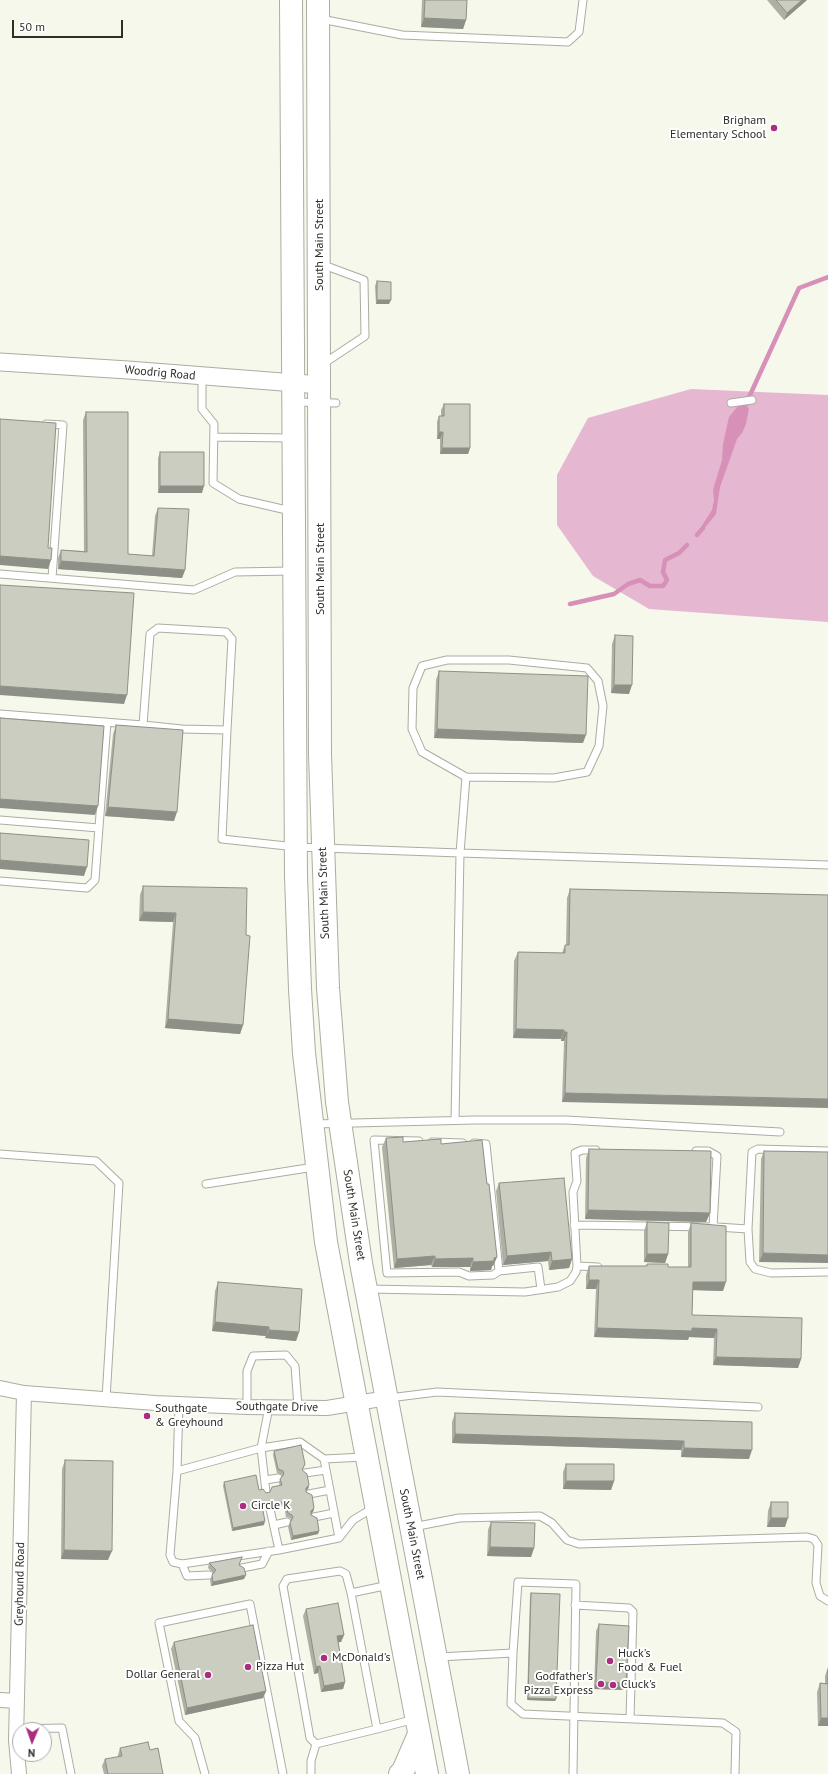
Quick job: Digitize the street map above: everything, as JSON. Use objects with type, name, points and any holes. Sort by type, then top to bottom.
[{"type":"highway","points":[[291,0],[296,847],[300,989],[316,1167],[326,1242],[427,1774]]},
{"type":"highway","name":"South Main Street","points":[[318,10],[320,264],[325,389],[320,754],[328,988],[340,1123],[366,1289],[458,1774]]},
{"type":"highway","points":[[400,1774],[403,1771],[418,1726]]},
{"type":"street","name":"Woodrig Road","points":[[0,362],[202,376],[294,393],[325,389]]},
{"type":"street","name":"Southgate Drive","points":[[0,1388],[24,1393],[179,1404],[247,1407],[327,1408],[387,1398]]},
{"type":"street","name":"Greyhound Road","points":[[16,1722],[24,1393]]},
{"type":"street","points":[[0,1700],[17,1701]]},
{"type":"street","name":"Greyhound Road","points":[[18,1762],[19,1774]]},
{"type":"lane","points":[[318,10],[402,35],[568,42],[578,32],[583,0]]},
{"type":"lane","points":[[320,264],[364,280],[365,336],[325,389]]},
{"type":"lane","points":[[202,376],[202,409],[214,424],[213,483],[239,499],[293,511]]},
{"type":"lane","points":[[731,403],[752,400]]},
{"type":"lane","points":[[39,423],[63,425],[52,578]]},
{"type":"lane","points":[[214,437],[294,438]]},
{"type":"lane","points":[[0,574],[194,590],[235,572],[294,571]]},
{"type":"lane","points":[[143,725],[150,634],[158,628],[226,632],[232,639],[222,839],[296,847],[828,865]]},
{"type":"lane","points":[[447,660],[509,660],[587,668],[598,681],[603,706],[599,746],[587,772],[554,778],[466,777],[422,752],[412,729],[413,688],[422,666],[447,660]]},
{"type":"lane","points":[[0,714],[182,729],[227,730]]},
{"type":"lane","points":[[0,881],[87,888],[95,880],[108,722]]},
{"type":"lane","points":[[456,1120],[460,853],[466,777]]},
{"type":"lane","points":[[0,820],[99,828]]},
{"type":"lane","points":[[312,1125],[456,1120],[566,1120],[780,1132]]},
{"type":"lane","points":[[499,1271],[486,1144],[374,1140],[388,1273],[459,1272],[469,1276],[493,1274],[499,1271],[538,1266],[541,1290]]},
{"type":"lane","points":[[828,1151],[758,1149],[752,1152],[748,1228],[750,1262],[755,1269],[771,1273],[828,1272]]},
{"type":"lane","points":[[366,1289],[525,1292],[558,1287],[570,1281],[576,1272],[577,1266],[573,1192],[577,1181],[575,1153],[582,1150],[605,1150]]},
{"type":"lane","points":[[692,1151],[708,1151],[717,1156],[713,1226]]},
{"type":"lane","points":[[0,1154],[96,1161],[119,1183],[106,1399]]},
{"type":"lane","points":[[206,1184],[316,1167]]},
{"type":"lane","points":[[574,1225],[713,1226],[748,1228]]},
{"type":"lane","points":[[577,1266],[608,1267]]},
{"type":"lane","points":[[247,1407],[247,1371],[253,1356],[286,1356],[295,1366],[298,1407]]},
{"type":"lane","points":[[387,1398],[437,1392],[758,1407]]},
{"type":"lane","points":[[179,1404],[177,1471],[170,1555],[173,1562],[182,1564],[279,1550],[339,1538],[353,1520],[375,1506]]},
{"type":"lane","points":[[266,1492],[262,1448],[269,1407]]},
{"type":"lane","points":[[177,1471],[262,1448],[300,1442],[324,1459],[366,1457]]},
{"type":"lane","points":[[324,1459],[339,1538]]},
{"type":"lane","points":[[305,1473],[326,1470]]},
{"type":"lane","points":[[265,1480],[278,1478]]},
{"type":"lane","points":[[309,1494],[330,1490]]},
{"type":"lane","points":[[270,1509],[279,1550]]},
{"type":"lane","points":[[314,1517],[334,1513]]},
{"type":"lane","points":[[411,1527],[460,1518],[540,1516],[552,1523],[567,1540],[579,1544],[807,1537],[814,1539],[818,1545],[816,1583],[820,1596],[828,1601]]},
{"type":"lane","points":[[274,1524],[287,1522]]},
{"type":"lane","points":[[242,1568],[262,1564],[269,1551]]},
{"type":"lane","points":[[182,1564],[187,1576],[209,1576]]},
{"type":"lane","points":[[316,1744],[310,1738],[283,1586],[287,1579],[340,1571],[346,1574],[377,1729]]},
{"type":"lane","points":[[573,1774],[573,1716],[576,1584],[518,1582],[513,1653],[512,1704],[523,1714],[573,1716],[723,1724],[736,1732],[735,1774]]},
{"type":"lane","points":[[351,1593],[391,1584]]},
{"type":"lane","points":[[205,1774],[196,1738],[179,1720],[159,1623],[250,1604],[283,1774]]},
{"type":"lane","points":[[575,1605],[629,1608],[633,1612],[630,1719]]},
{"type":"lane","points":[[436,1657],[513,1653]]},
{"type":"lane","points":[[316,1744],[377,1729],[418,1726]]},
{"type":"lane","points":[[52,1728],[62,1728],[71,1774]]},
{"type":"lane","points":[[311,1774],[311,1761],[316,1744]]},
{"type":"shaded area","points":[[691,389],[828,395],[828,622],[649,609],[593,576],[557,525],[557,475],[588,418]]},
{"type":"shaded area","points":[[738,406],[745,406],[749,408],[746,424],[742,433],[737,439],[720,487],[716,514],[704,529],[701,527],[712,510],[714,500],[713,490],[722,460],[723,444],[729,417]]},
{"type":"building","points":[[425,0],[467,0],[466,20],[424,18]]},
{"type":"building","points":[[776,0],[802,0],[787,13]]},
{"type":"building","points":[[377,281],[391,282],[391,300],[377,300]]},
{"type":"building","points":[[444,404],[470,404],[470,448],[442,448],[443,432],[439,432],[439,416],[444,416]]},
{"type":"building","points":[[86,412],[128,412],[128,554],[154,556],[158,508],[189,509],[185,570],[61,561],[61,550],[87,552]]},
{"type":"building","points":[[0,419],[56,423],[48,548],[52,548],[51,560],[0,556]]},
{"type":"building","points":[[160,452],[204,452],[204,486],[160,486]]},
{"type":"building","points":[[0,585],[134,593],[127,695],[0,686]]},
{"type":"building","points":[[615,635],[633,636],[632,685],[614,685]]},
{"type":"building","points":[[439,671],[588,676],[586,735],[437,729]]},
{"type":"building","points":[[0,718],[104,726],[98,806],[0,799]]},
{"type":"building","points":[[116,725],[183,730],[177,812],[108,807]]},
{"type":"building","points":[[0,833],[89,840],[87,867],[0,860]]},
{"type":"building","points":[[143,886],[247,888],[246,935],[250,936],[243,1025],[168,1019],[176,913],[143,912]]},
{"type":"building","points":[[570,889],[828,895],[828,1099],[565,1093],[567,1032],[564,1032],[564,1030],[516,1029],[518,952],[565,953],[565,945],[569,945]]},
{"type":"building","points":[[403,1137],[403,1142],[441,1139],[441,1144],[482,1140],[487,1184],[489,1184],[497,1257],[494,1258],[494,1261],[473,1262],[473,1258],[435,1259],[435,1256],[397,1259],[386,1138]]},
{"type":"building","points":[[589,1149],[711,1151],[710,1213],[588,1210]]},
{"type":"building","points":[[764,1151],[828,1152],[828,1255],[763,1253]]},
{"type":"building","points":[[564,1178],[572,1259],[552,1261],[551,1252],[507,1256],[499,1183]]},
{"type":"building","points":[[647,1222],[669,1223],[668,1254],[647,1254]]},
{"type":"building","points":[[691,1223],[726,1226],[726,1282],[693,1282],[692,1315],[802,1318],[801,1359],[716,1357],[717,1329],[692,1328],[692,1331],[597,1328],[599,1280],[589,1280],[589,1266],[647,1266],[647,1264],[668,1264],[668,1267],[691,1267]]},
{"type":"building","points":[[218,1282],[302,1289],[299,1332],[269,1330],[269,1327],[215,1322]]},
{"type":"building","points":[[455,1413],[752,1422],[752,1450],[684,1448],[684,1441],[455,1434]]},
{"type":"building","points":[[301,1445],[305,1464],[302,1470],[307,1474],[309,1485],[306,1488],[306,1492],[312,1495],[314,1508],[311,1511],[311,1515],[317,1518],[319,1531],[293,1536],[290,1523],[293,1517],[288,1513],[285,1502],[276,1503],[270,1500],[266,1505],[262,1506],[265,1521],[233,1528],[224,1482],[256,1475],[259,1490],[263,1489],[266,1493],[270,1492],[272,1487],[282,1485],[280,1479],[284,1474],[283,1471],[278,1469],[274,1451]]},
{"type":"building","points":[[65,1460],[113,1461],[112,1551],[64,1550]]},
{"type":"building","points":[[566,1464],[614,1464],[614,1481],[566,1481]]},
{"type":"building","points":[[771,1502],[788,1502],[788,1518],[771,1518]]},
{"type":"building","points":[[491,1522],[535,1523],[534,1548],[490,1547]]},
{"type":"building","points":[[242,1557],[239,1565],[244,1568],[246,1575],[213,1582],[212,1575],[216,1570],[209,1563]]},
{"type":"building","points":[[531,1593],[560,1594],[556,1699],[528,1698]]},
{"type":"building","name":"McDonald's","points":[[338,1603],[344,1635],[337,1636],[345,1682],[324,1686],[320,1666],[316,1667],[306,1609]]},
{"type":"building","name":"Huck's Food & Fuel","points":[[599,1624],[629,1626],[626,1683],[596,1682]]},
{"type":"building","name":"Dollar General","points":[[253,1625],[266,1691],[187,1708],[174,1642]]},
{"type":"building","points":[[820,1683],[828,1684],[828,1718],[821,1718]]},
{"type":"building","points":[[148,1742],[150,1750],[158,1748],[163,1774],[108,1774],[105,1759],[122,1756],[120,1748]]},
{"type":"waterway","points":[[745,406],[799,288],[828,277]]},
{"type":"waterway","points":[[697,535],[703,528]]},
{"type":"waterway","points":[[570,604],[614,594],[628,584],[640,580],[650,586],[663,586],[667,580],[663,572],[665,560],[679,553],[687,545]]},
{"type":"place","name":"Brigham Elementary School","points":[[774,128]]},
{"type":"place","name":"Southgate & Greyhound","points":[[147,1416]]},
{"type":"place","name":"Circle K","points":[[243,1506]]},
{"type":"place","name":"McDonald's","points":[[324,1658]]},
{"type":"place","name":"Huck's Food & Fuel","points":[[610,1661]]},
{"type":"place","name":"Pizza Hut","points":[[248,1667]]},
{"type":"place","name":"Dollar General","points":[[208,1675]]},
{"type":"place","name":"Godfather's Pizza Express","points":[[601,1684]]},
{"type":"place","name":"Cluck's","points":[[613,1685]]}]
